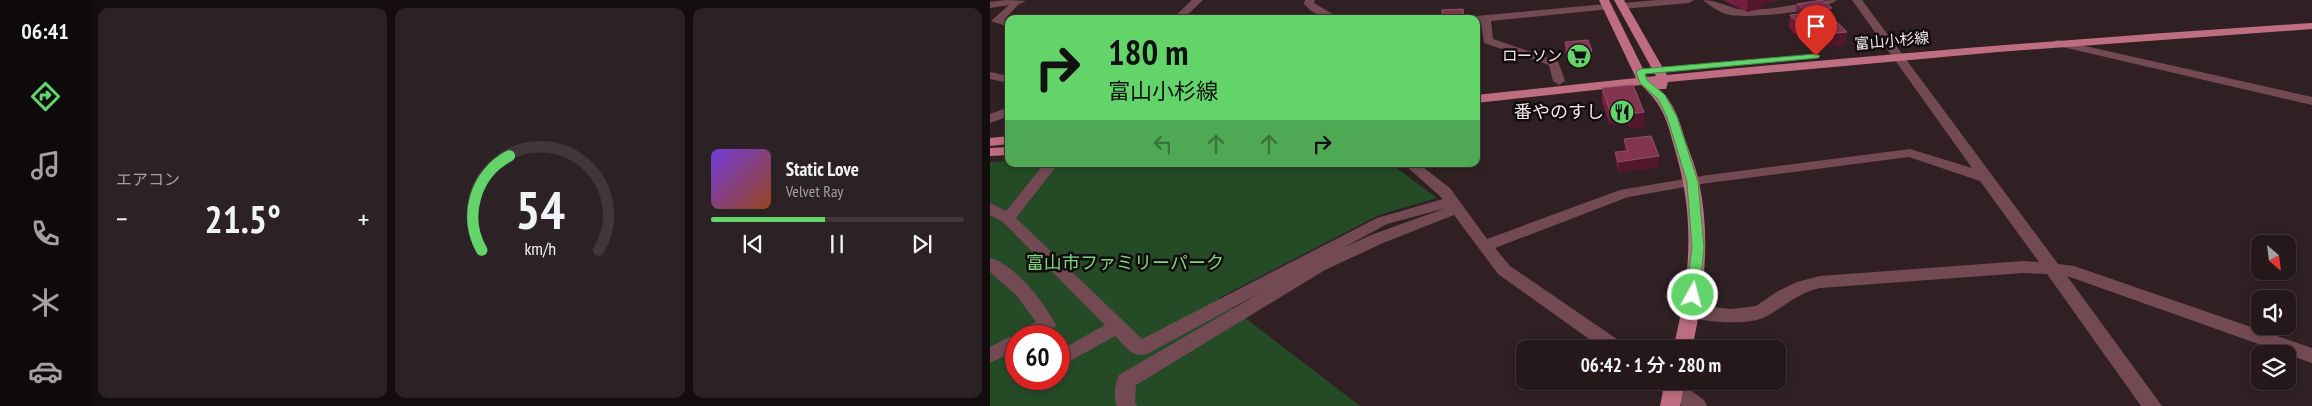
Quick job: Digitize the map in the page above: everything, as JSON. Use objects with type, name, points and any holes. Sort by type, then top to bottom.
[{"type":"main road","points":[[1621,3],[1661,74],[1662,97]]},
{"type":"main road","points":[[1606,4],[1641,76],[1662,97],[1672,117],[1692,182],[1698,247],[1691,311],[1684,340]]},
{"type":"main road","name":"富山小杉線","points":[[1480,90],[1559,81],[1641,76],[2312,17]]},
{"type":"main road","name":"富山小杉線","points":[[1896,53],[2308,27]]},
{"type":"main road","name":"富山小杉線","points":[[1480,98],[1641,76]]},
{"type":"main road","points":[[990,142],[1005,140]]},
{"type":"main road","points":[[990,152],[1005,151]]},
{"type":"street","points":[[1181,15],[1198,0]]},
{"type":"street","points":[[1310,0],[1309,4],[1314,9],[1327,15]]},
{"type":"street","points":[[1621,3],[1689,0]]},
{"type":"street","points":[[1708,0],[1729,12],[1748,13],[1796,9],[1832,0]]},
{"type":"street","points":[[1857,0],[2152,406]]},
{"type":"street","points":[[990,5],[1021,1]]},
{"type":"street","points":[[1005,23],[996,21],[1021,1]]},
{"type":"street","points":[[1559,81],[1554,62],[1488,41],[1481,19],[1606,4]]},
{"type":"street","points":[[2058,43],[2312,101]]},
{"type":"street","points":[[990,75],[1005,79]]},
{"type":"street","points":[[990,119],[1005,113]]},
{"type":"street","points":[[1484,246],[1625,193],[1692,182],[1910,153],[1987,178]]},
{"type":"street","points":[[1008,219],[1049,167]]},
{"type":"street","points":[[1415,167],[1445,191],[1484,246],[1504,270],[1604,340]]},
{"type":"street","points":[[990,208],[1008,219],[1140,349],[1382,221],[1455,205]]},
{"type":"street","points":[[1127,406],[1125,402],[1126,381],[1319,266],[1455,205]]},
{"type":"street","points":[[990,264],[1012,280],[1038,306],[1047,325]]},
{"type":"street","points":[[1691,311],[1731,316],[1761,312],[1784,295],[1803,286],[1820,282],[2023,267],[2068,270],[2312,356]]},
{"type":"street","points":[[1070,354],[1116,327]]},
{"type":"street","points":[[990,356],[1005,348]]},
{"type":"street","points":[[1672,390],[1697,406]]},
{"type":"green space","name":"富山市ファミリーパーク","points":[[1005,161],[1005,167],[1395,167],[1437,198],[1379,215],[1219,298],[1360,406],[990,406],[990,162]]},
{"type":"building","points":[[1822,0],[1832,8],[1807,11],[1797,4]]},
{"type":"building","points":[[1463,9],[1464,15],[1442,15],[1442,10]]},
{"type":"building","points":[[1827,12],[1847,32],[1815,35],[1802,21],[1797,22],[1790,15]]},
{"type":"building","points":[[1588,40],[1592,51],[1568,53],[1565,42]]},
{"type":"building","points":[[1633,85],[1644,112],[1630,114],[1628,109],[1610,111],[1602,88]]},
{"type":"building","points":[[1651,136],[1659,156],[1618,162],[1615,152],[1628,151],[1624,139]]},
{"type":"place","name":"ローソン","points":[[1579,56]]},
{"type":"place","name":"番やのすし","points":[[1622,112]]},
{"type":"route","points":[[1693,295],[1698,247],[1692,182],[1672,117],[1662,97],[1643,81],[1640,72],[1816,56]]}]
